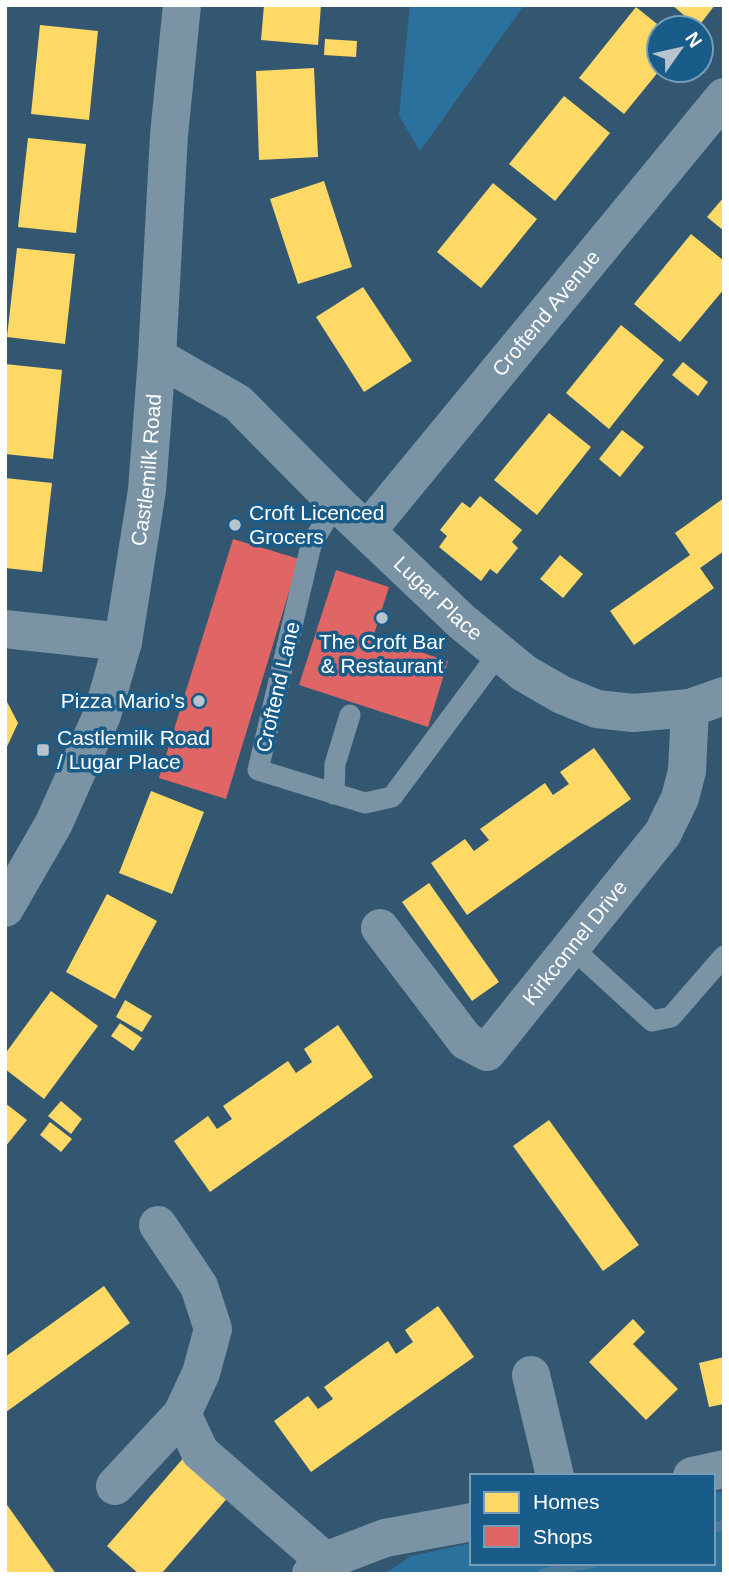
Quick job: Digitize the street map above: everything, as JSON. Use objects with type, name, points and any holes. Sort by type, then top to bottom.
[{"type":"street","name":"Castlemilk Road","points":[[5,908],[54,823],[102,715],[123,642],[147,490],[169,135],[182,5]]},
{"type":"street","name":"Croftend Avenue","points":[[354,519],[724,96]]},
{"type":"street","name":"Lugar Place","points":[[157,357],[238,403],[461,621],[524,673],[562,695],[597,709],[633,713],[707,702]]},
{"type":"street","points":[[5,629],[123,642]]},
{"type":"street","name":"Kirkconnel Drive","points":[[380,928],[466,1041],[487,1052],[663,833],[680,798],[707,702]]},
{"type":"street","points":[[115,1486],[182,1414],[201,1373],[213,1329],[199,1286],[158,1225]]},
{"type":"street","points":[[531,1375],[555,1474]]},
{"type":"street","points":[[182,1414],[200,1452],[318,1567],[386,1538],[470,1522]]},
{"type":"street","points":[[701,1474],[724,1469]]},
{"type":"lane","name":"Croftend Lane","points":[[354,519],[327,518],[311,545],[258,770],[365,803],[392,797],[499,653]]},
{"type":"lane","points":[[334,794],[335,764],[350,715]]},
{"type":"lane","points":[[571,947],[652,1021],[671,1017],[724,956]]},
{"type":"shaded area","points":[[410,5],[524,5],[420,151],[399,116]]},
{"type":"shaded area","points":[[724,1491],[724,1574],[385,1574],[411,1556],[470,1543],[470,1565],[715,1565],[715,1493]]},
{"type":"building: Homes","points":[[264,5],[321,5],[318,45],[261,40]]},
{"type":"building: Homes","points":[[672,5],[715,5],[708,14],[683,14]]},
{"type":"building: Homes","points":[[636,7],[645,14],[645,84],[648,84],[624,114],[579,78]]},
{"type":"building: Homes","points":[[40,25],[98,31],[89,120],[31,114]]},
{"type":"building: Homes","points":[[325,39],[357,41],[356,57],[324,55]]},
{"type":"building: Homes","points":[[314,68],[318,157],[259,160],[256,71]]},
{"type":"building: Homes","points":[[564,96],[610,133],[555,201],[509,164]]},
{"type":"building: Homes","points":[[28,138],[86,144],[76,233],[18,227]]},
{"type":"building: Homes","points":[[324,181],[352,267],[298,284],[270,199]]},
{"type":"building: Homes","points":[[493,183],[537,219],[481,288],[437,252]]},
{"type":"building: Homes","points":[[724,197],[724,231],[707,217]]},
{"type":"building: Homes","points":[[691,234],[724,261],[724,289],[680,342],[634,304]]},
{"type":"building: Homes","points":[[17,248],[75,254],[65,344],[7,337]]},
{"type":"building: Homes","points":[[363,287],[412,361],[364,392],[316,317]]},
{"type":"building: Homes","points":[[621,325],[664,360],[609,429],[566,393]]},
{"type":"building: Homes","points":[[683,362],[708,382],[698,396],[672,375]]},
{"type":"building: Homes","points":[[5,364],[62,370],[53,459],[5,454]]},
{"type":"building: Homes","points":[[549,413],[591,447],[537,515],[494,480]]},
{"type":"building: Homes","points":[[622,430],[644,447],[620,477],[599,459]]},
{"type":"building: Homes","points":[[5,478],[52,483],[42,572],[5,568]]},
{"type":"building: Homes","points":[[480,496],[522,530],[512,542],[518,548],[497,574],[490,569],[481,581],[439,547],[447,536],[440,530],[462,502],[470,508]]},
{"type":"building: Homes","points":[[724,498],[724,551],[700,568],[714,588],[634,645],[610,611],[690,555],[675,533]]},
{"type":"building: Homes","points":[[560,555],[583,574],[563,598],[540,579]]},
{"type":"building: Homes","points":[[5,698],[18,723],[5,751]]},
{"type":"building: Homes","points":[[594,748],[631,799],[467,915],[431,863],[465,839],[474,851],[489,840],[480,829],[545,783],[553,795],[569,784],[560,772]]},
{"type":"building: Homes","points":[[151,791],[204,812],[172,894],[119,873]]},
{"type":"building: Homes","points":[[429,883],[499,982],[472,1001],[402,902]]},
{"type":"building: Homes","points":[[107,894],[157,921],[115,999],[66,972]]},
{"type":"building: Homes","points":[[51,991],[98,1026],[44,1099],[5,1069],[5,1054]]},
{"type":"building: Homes","points":[[125,1000],[152,1016],[142,1032],[116,1017]]},
{"type":"building: Homes","points":[[120,1023],[142,1038],[133,1051],[111,1036]]},
{"type":"building: Homes","points":[[338,1025],[373,1077],[210,1192],[174,1141],[208,1116],[217,1129],[232,1119],[223,1106],[288,1061],[296,1073],[312,1062],[304,1049]]},
{"type":"building: Homes","points":[[61,1101],[82,1119],[71,1134],[48,1116]]},
{"type":"building: Homes","points":[[5,1103],[27,1120],[5,1147]]},
{"type":"building: Homes","points":[[549,1120],[639,1245],[603,1271],[513,1146]]},
{"type":"building: Homes","points":[[50,1122],[72,1139],[61,1152],[40,1135]]},
{"type":"building: Homes","points":[[104,1286],[130,1323],[6,1412],[5,1357]]},
{"type":"building: Homes","points":[[438,1306],[474,1357],[311,1472],[274,1421],[308,1396],[318,1409],[333,1399],[324,1387],[388,1341],[396,1354],[413,1342],[405,1330]]},
{"type":"building: Homes","points":[[633,1319],[645,1332],[633,1344],[678,1389],[646,1420],[589,1362]]},
{"type":"building: Homes","points":[[724,1357],[724,1404],[709,1407],[699,1363]]},
{"type":"building: Homes","points":[[186,1455],[231,1494],[161,1574],[139,1574],[107,1546]]},
{"type":"building: Homes","points":[[5,1502],[56,1574],[5,1574]]},
{"type":"building: Shops","points":[[233,539],[299,559],[226,799],[159,778]]},
{"type":"building: Shops","points":[[336,570],[389,587],[373,637],[448,661],[428,727],[299,685]]},
{"type":"waterway","points":[[715,1527],[724,1525]]},
{"type":"waterway","points":[[542,1574],[581,1565]]},
{"type":"place","name":"Croft Licenced Grocers","points":[[235,525]]},
{"type":"place","name":"The Croft Bar & Restaurant","points":[[382,618]]},
{"type":"place","name":"Pizza Mario's","points":[[199,701]]},
{"type":"place","name":"Castlemilk Road / Lugar Place","points":[[43,750]]}]
